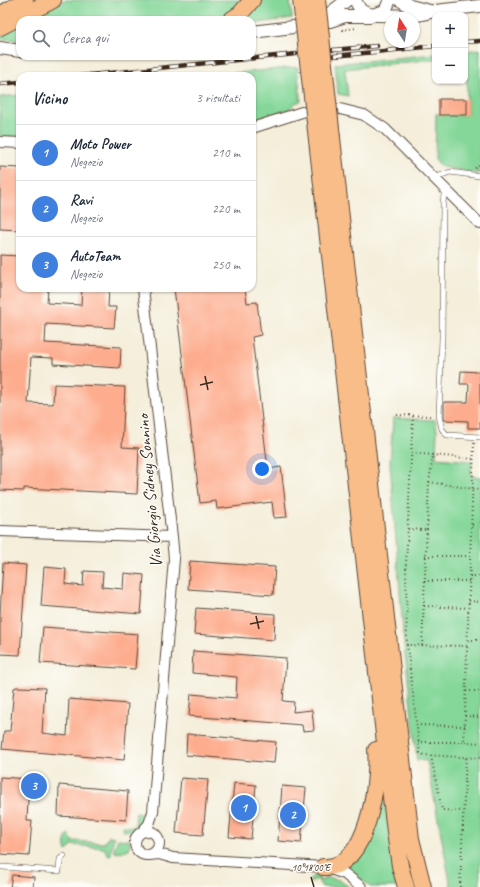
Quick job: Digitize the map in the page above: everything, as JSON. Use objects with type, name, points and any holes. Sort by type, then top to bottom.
[{"type":"highway","points":[[0,14],[25,0]]},
{"type":"highway","points":[[22,16],[53,0]]},
{"type":"highway","points":[[237,16],[252,0]]},
{"type":"highway","points":[[300,0],[324,139],[410,834],[414,856],[423,887]]},
{"type":"highway","points":[[317,0],[324,139],[374,642],[398,859],[406,887]]},
{"type":"highway","points":[[0,27],[16,19]]},
{"type":"highway","points":[[323,867],[339,865],[350,854],[361,836],[372,804],[377,770],[371,708],[374,642]]},
{"type":"street","points":[[347,0],[329,17],[374,15],[414,16],[435,11],[480,6]]},
{"type":"street","points":[[355,0],[361,11],[374,15],[385,11],[390,0]]},
{"type":"street","points":[[400,0],[414,7],[435,11]]},
{"type":"street","points":[[256,32],[293,27]]},
{"type":"street","points":[[0,48],[16,50]]},
{"type":"street","points":[[340,109],[358,113],[377,123],[480,224]]},
{"type":"street","points":[[256,127],[302,112]]},
{"type":"street","points":[[0,142],[16,143]]},
{"type":"street","name":"Via Giorgio Sidney Sonnino","points":[[142,832],[149,824],[153,812],[173,569],[172,537],[143,292]]},
{"type":"street","points":[[0,531],[172,537]]},
{"type":"street","name":"Via Giorgio Sidney Sonnino","points":[[153,812],[158,839]]},
{"type":"street","points":[[181,857],[158,839],[152,832],[142,832],[135,840],[135,846],[141,854],[159,854],[170,858],[181,857],[323,867],[342,873],[361,887]]},
{"type":"street","points":[[149,855],[156,851],[158,839]]},
{"type":"lane","points":[[434,178],[442,173],[450,172],[480,176]]},
{"type":"lane","points":[[448,191],[444,194],[443,203],[442,338],[439,416],[442,429],[448,435],[477,437]]},
{"type":"lane","points":[[2,867],[59,871],[60,859],[64,856]]},
{"type":"path","points":[[397,415],[439,416]]},
{"type":"path","points":[[413,416],[406,565],[407,645],[420,753],[431,756],[480,758]]},
{"type":"path","points":[[464,742],[474,459],[477,437]]},
{"type":"path","points":[[412,453],[474,459]]},
{"type":"path","points":[[422,646],[429,482],[434,455]]},
{"type":"path","points":[[429,482],[480,490]]},
{"type":"path","points":[[472,525],[480,525]]},
{"type":"path","points":[[408,529],[427,530]]},
{"type":"path","points":[[425,556],[471,556]]},
{"type":"path","points":[[470,576],[480,576]]},
{"type":"path","points":[[424,581],[470,582]]},
{"type":"path","points":[[469,601],[480,602]]},
{"type":"path","points":[[424,606],[469,608]]},
{"type":"path","points":[[468,640],[480,640]]},
{"type":"path","points":[[407,645],[468,646]]},
{"type":"path","points":[[466,691],[480,691]]},
{"type":"path","points":[[465,716],[480,716]]},
{"type":"path","points":[[416,725],[465,726]]},
{"type":"path","points":[[418,742],[480,743]]},
{"type":"path","points":[[431,756],[442,810],[463,811]]},
{"type":"path","points":[[460,887],[466,758]]},
{"type":"green space","points":[[64,0],[247,0],[226,16],[34,16]]},
{"type":"green space","points":[[259,0],[290,0],[292,18],[256,23],[256,16],[245,16]]},
{"type":"green space","points":[[16,26],[16,40],[0,38],[0,33]]},
{"type":"green space","points":[[480,49],[480,174],[442,167],[435,159],[436,114],[467,115],[468,51]]},
{"type":"green space","points":[[432,54],[432,59],[345,69],[348,96],[338,94],[335,64]]},
{"type":"green space","points":[[297,67],[301,101],[295,103],[290,109],[256,119],[256,72],[247,72]]},
{"type":"green space","points":[[16,95],[16,137],[0,136],[0,97]]},
{"type":"green space","points":[[393,418],[435,420],[437,431],[436,458],[472,461],[471,476],[480,477],[480,887],[451,887],[427,761],[417,760],[404,644],[390,463]]},
{"type":"green space","points":[[382,791],[398,887],[370,887],[348,867]]},
{"type":"green space","points":[[136,813],[143,814],[144,823],[134,830],[123,831],[123,826],[135,827]]},
{"type":"green space","points":[[69,834],[72,841],[104,843],[109,836],[114,837],[111,855],[108,855],[104,848],[72,845],[67,851],[65,843]]},
{"type":"green space","points":[[118,839],[130,840],[129,849],[117,853],[114,851]]},
{"type":"green space","points":[[313,876],[319,876],[319,880],[324,880],[324,877],[339,880],[349,887],[322,887],[317,879],[310,883],[310,879]]},
{"type":"building","points":[[439,99],[467,99],[467,115],[439,115]]},
{"type":"building","points":[[0,167],[16,168],[16,230],[0,229]]},
{"type":"building","points":[[0,255],[16,256],[16,292],[48,292],[47,303],[81,305],[82,292],[109,292],[108,307],[116,307],[114,328],[46,324],[45,343],[121,347],[120,368],[53,364],[53,358],[31,357],[28,403],[53,404],[54,384],[125,387],[122,447],[139,448],[137,494],[24,488],[24,491],[0,490]]},
{"type":"building","points":[[174,292],[246,292],[247,303],[257,302],[261,335],[252,337],[268,469],[281,467],[287,517],[274,518],[272,502],[217,509],[216,501],[200,503]]},
{"type":"building","points":[[461,371],[480,372],[480,428],[468,428],[468,421],[444,420],[444,402],[468,402],[469,384],[460,384]]},
{"type":"building","points":[[190,561],[275,567],[273,595],[188,589]]},
{"type":"building","points":[[3,563],[26,565],[20,655],[0,654],[0,614]]},
{"type":"building","points":[[44,567],[66,569],[65,584],[83,586],[84,571],[103,572],[102,587],[123,589],[124,573],[144,575],[141,614],[41,606]]},
{"type":"building","points":[[196,608],[275,614],[274,640],[194,634]]},
{"type":"building","points":[[43,627],[138,634],[135,669],[40,663]]},
{"type":"building","points":[[193,651],[286,658],[283,701],[294,702],[293,712],[312,710],[314,730],[303,731],[302,725],[189,716],[191,694],[236,698],[237,677],[192,673]]},
{"type":"building","points":[[14,688],[45,688],[42,733],[67,736],[69,699],[128,704],[124,760],[2,749],[4,731],[10,731]]},
{"type":"building","points":[[187,734],[276,742],[274,763],[186,755]]},
{"type":"building","points":[[0,777],[29,779],[27,821],[32,821],[29,856],[0,854]]},
{"type":"building","points":[[181,778],[208,780],[203,835],[176,833]]},
{"type":"building","points":[[234,783],[256,785],[251,839],[229,837]]},
{"type":"building","points":[[59,785],[128,791],[126,820],[58,816]]},
{"type":"building","points":[[282,786],[306,788],[301,843],[278,841]]},
{"type":"building","points":[[12,875],[34,877],[33,887],[10,887]]},
{"type":"railway","points":[[468,42],[480,41]]},
{"type":"railway","points":[[333,50],[377,46]]},
{"type":"railway","points":[[334,56],[432,46]]},
{"type":"railway","points":[[256,58],[296,54]]},
{"type":"railway","points":[[119,72],[237,60]]},
{"type":"railway","points":[[0,84],[16,82]]},
{"type":"place","name":"AutoTeam","points":[[34,786]]},
{"type":"place","name":"Moto Power","points":[[244,808]]},
{"type":"place","name":"Ravi","points":[[293,815]]}]
